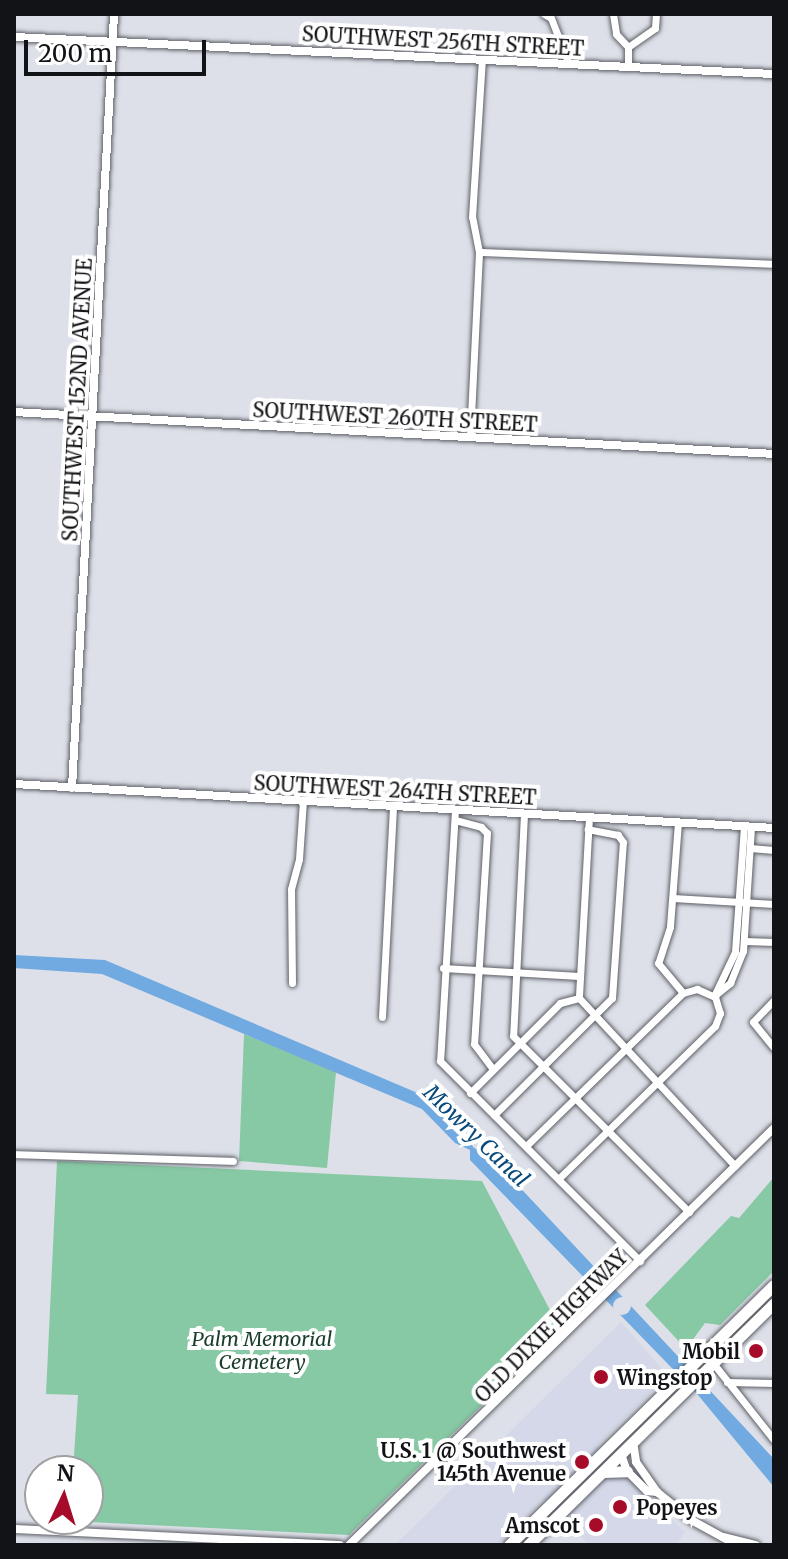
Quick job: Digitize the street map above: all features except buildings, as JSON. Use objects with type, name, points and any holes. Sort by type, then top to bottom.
[{"type":"highway","points":[[528,1545],[685,1390],[696,1371],[774,1285]]},
{"type":"highway","points":[[729,1347],[761,1306],[762,1297]]},
{"type":"highway","points":[[509,1545],[673,1384],[713,1363],[774,1303]]},
{"type":"highway","points":[[621,1454],[627,1439],[665,1401],[673,1384]]},
{"type":"highway","points":[[557,1516],[618,1438]]},
{"type":"highway","points":[[602,1472],[627,1471]]},
{"type":"street","name":"SOUTHWEST 152ND AVENUE","points":[[72,788],[114,14]]},
{"type":"street","points":[[544,14],[551,18],[568,62]]},
{"type":"street","points":[[613,14],[616,34],[628,47],[628,65]]},
{"type":"street","points":[[628,47],[655,28],[656,14]]},
{"type":"street","name":"SOUTHWEST 256TH STREET","points":[[14,37],[774,74]]},
{"type":"street","points":[[470,437],[479,252],[472,217],[482,59]]},
{"type":"street","points":[[479,252],[774,264]]},
{"type":"street","name":"SOUTHWEST 260TH STREET","points":[[14,412],[774,454]]},
{"type":"street","name":"SOUTHWEST 264TH STREET","points":[[14,784],[774,828]]},
{"type":"street","points":[[292,983],[291,889],[299,859],[303,801]]},
{"type":"street","points":[[382,1017],[393,806]]},
{"type":"street","points":[[455,810],[439,1058],[470,1093],[527,1145],[640,1261]]},
{"type":"street","points":[[524,814],[512,1030],[519,1045],[689,1212]]},
{"type":"street","points":[[589,817],[579,998],[623,1051],[735,1166]]},
{"type":"street","points":[[455,820],[487,833],[474,1047],[493,1069]]},
{"type":"street","points":[[678,822],[673,898],[659,965],[683,993]]},
{"type":"street","points":[[559,1178],[717,1024],[720,1013],[714,996],[734,956],[750,848],[748,826]]},
{"type":"street","points":[[714,996],[733,979],[745,941],[743,902],[748,826]]},
{"type":"street","points":[[494,1115],[612,998],[623,842],[618,835],[588,829]]},
{"type":"street","points":[[750,848],[774,850]]},
{"type":"street","points":[[673,898],[774,904]]},
{"type":"street","points":[[745,941],[774,942]]},
{"type":"street","points":[[443,968],[579,976]]},
{"type":"street","points":[[527,1145],[683,993],[697,989],[714,996]]},
{"type":"street","points":[[470,1093],[560,1003],[579,998]]},
{"type":"street","points":[[774,1000],[753,1022],[774,1048]]},
{"type":"street","name":"OLD DIXIE HIGHWAY","points":[[349,1545],[774,1128]]},
{"type":"street","points":[[14,1154],[233,1161]]},
{"type":"street","points":[[713,1363],[774,1440]]},
{"type":"street","points":[[727,1382],[774,1383]]},
{"type":"street","points":[[633,1442],[636,1462],[657,1492],[737,1545]]},
{"type":"street","points":[[621,1454],[627,1471],[647,1491],[657,1492]]},
{"type":"street","points":[[14,1529],[340,1545]]},
{"type":"street","points":[[723,1537],[756,1545]]},
{"type":"shaded area","points":[[621,1322],[668,1376],[597,1446],[685,1532],[676,1545],[589,1545],[544,1499],[497,1545],[395,1545]]},
{"type":"green space","points":[[244,1034],[336,1072],[327,1168],[239,1161]]},
{"type":"green space","name":"Palm Memorial Cemetery","points":[[57,1161],[482,1181],[560,1329],[349,1535],[104,1523],[104,1455],[74,1455],[78,1395],[46,1394]]},
{"type":"green space","points":[[774,1177],[774,1271],[720,1325],[705,1323],[686,1349],[645,1305],[731,1216],[739,1218]]},
{"type":"water","points":[[14,955],[105,960],[427,1097],[467,1134],[473,1147],[498,1164],[774,1459],[774,1487],[698,1395],[470,1160],[470,1150],[455,1143],[422,1109],[102,974],[14,968]]},
{"type":"pier","points":[[618,1297],[626,1297],[631,1306],[629,1313],[618,1315],[613,1310],[613,1302]]},
{"type":"place","name":"Mobil","points":[[756,1351]]},
{"type":"place","name":"Wingstop","points":[[601,1377]]},
{"type":"place","name":"U.S. 1 @ Southwest 145th Avenue","points":[[582,1462]]},
{"type":"place","name":"Popeyes","points":[[620,1507]]},
{"type":"place","name":"Amscot","points":[[596,1525]]},
{"type":"water label","name":"Mowry Canal","points":[[476,1136]]}]
